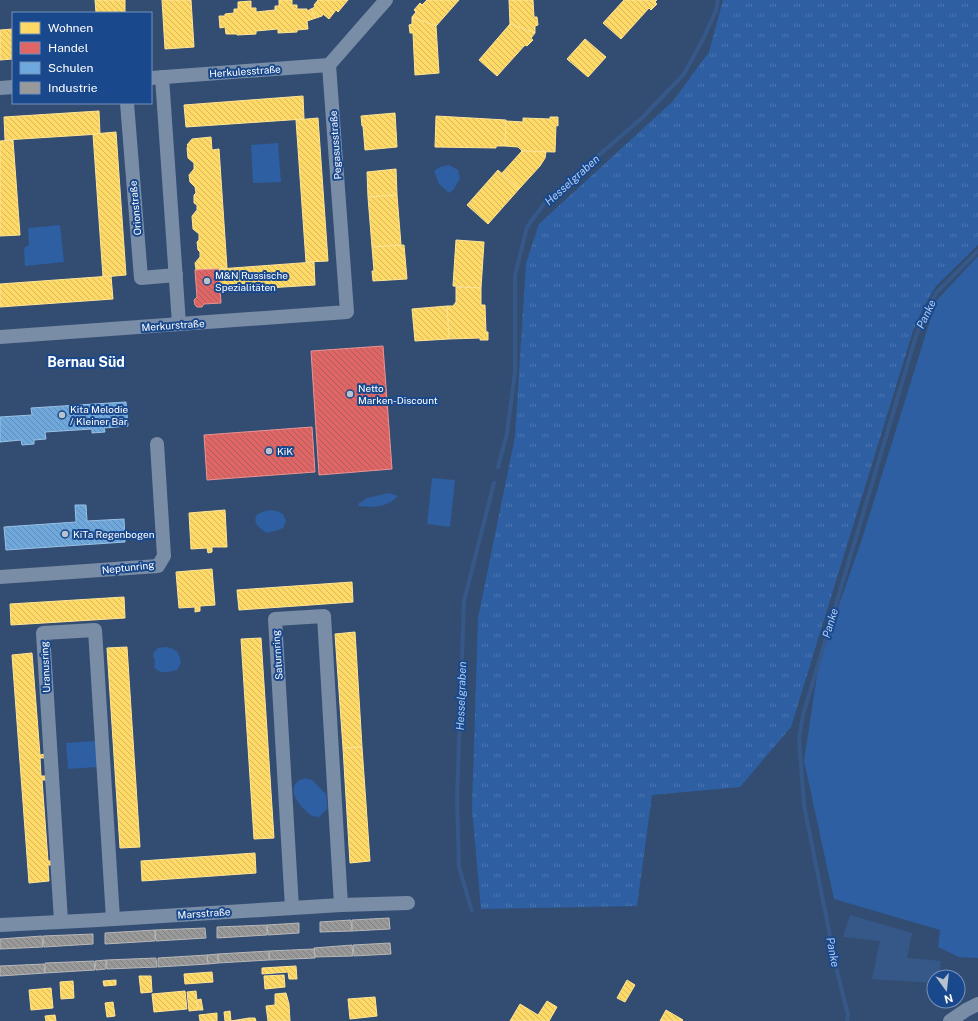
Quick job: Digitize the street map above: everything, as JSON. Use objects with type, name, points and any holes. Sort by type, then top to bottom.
[{"type":"street","points":[[329,64],[386,0]]},
{"type":"street","name":"Herkulesstraße","points":[[156,77],[329,64]]},
{"type":"street","name":"Pegasusstraße","points":[[329,64],[347,312]]},
{"type":"street","points":[[156,77],[176,275],[179,324]]},
{"type":"street","points":[[0,88],[12,87]]},
{"type":"street","name":"Orionstraße","points":[[127,104],[140,278],[176,275]]},
{"type":"street","name":"Merkurstraße","points":[[0,337],[347,312]]},
{"type":"street","name":"Neptunring","points":[[0,577],[158,566],[164,556],[157,444]]},
{"type":"street","name":"Saturnring","points":[[292,908],[275,619],[317,616],[324,616],[341,905]]},
{"type":"street","name":"Uranusring","points":[[61,921],[43,633],[95,630],[112,919]]},
{"type":"street","name":"Marsstraße","points":[[0,925],[341,905],[408,903]]},
{"type":"street","points":[[950,1021],[978,1004]]},
{"type":"green space","points":[[723,0],[978,0],[978,245],[936,286],[924,306],[913,331],[791,727],[740,787],[652,795],[637,906],[481,909],[472,809],[478,618],[515,437],[526,263],[539,224],[673,101],[709,52]]},
{"type":"green space","points":[[278,143],[281,182],[253,183],[251,145]]},
{"type":"green space","points":[[449,165],[458,170],[460,178],[454,189],[449,193],[439,184],[434,171],[440,167]]},
{"type":"green space","points":[[60,225],[64,262],[25,266],[24,248],[29,245],[28,228]]},
{"type":"green space","points":[[978,256],[978,958],[959,957],[938,947],[940,930],[834,899],[804,761],[819,662],[862,539],[936,301]]},
{"type":"green space","points":[[432,478],[455,480],[450,527],[427,524]]},
{"type":"green space","points":[[389,493],[398,496],[385,505],[370,507],[359,506],[358,504],[367,498]]},
{"type":"green space","points":[[270,510],[283,514],[286,521],[283,528],[267,533],[258,526],[255,521],[257,515]]},
{"type":"green space","points":[[166,647],[175,650],[179,656],[181,663],[177,670],[162,672],[154,667],[154,652],[158,648]]},
{"type":"green space","points":[[95,741],[97,767],[68,769],[66,743]]},
{"type":"green space","points":[[305,778],[312,780],[326,794],[327,809],[319,817],[308,813],[299,804],[294,795],[294,787],[299,781]]},
{"type":"shaded area","points":[[850,915],[912,933],[907,958],[941,961],[940,969],[926,969],[926,982],[872,979],[880,941],[843,937]]},
{"type":"building: Wohnen","points":[[95,0],[125,0],[125,12],[96,12]]},
{"type":"building: Wohnen","points":[[162,0],[191,0],[194,47],[165,49]]},
{"type":"building: Wohnen","points":[[279,0],[292,0],[292,5],[297,5],[297,9],[307,9],[307,11],[311,9],[316,18],[307,21],[308,29],[297,30],[297,32],[278,33],[278,29],[256,31],[256,34],[237,35],[226,34],[225,27],[220,28],[219,16],[234,13],[234,9],[238,9],[238,2],[251,1],[251,8],[256,8],[256,12],[275,10],[275,6],[279,6]]},
{"type":"building: Wohnen","points":[[318,0],[348,0],[338,12],[336,10],[329,19],[323,14],[322,16],[316,18],[311,9],[315,7],[314,5]]},
{"type":"building: Wohnen","points":[[427,0],[459,0],[436,26],[412,17],[416,12],[414,10],[420,3],[422,5]]},
{"type":"building: Wohnen","points":[[509,0],[533,0],[534,17],[537,17],[538,25],[535,26],[535,33],[510,24]]},
{"type":"building: Wohnen","points":[[624,0],[657,0],[655,2],[657,4],[651,10],[649,8],[621,39],[603,23]]},
{"type":"building: Wohnen","points":[[412,17],[436,26],[439,73],[415,75],[413,33],[410,33],[409,25],[412,24]]},
{"type":"building: Wohnen","points":[[510,24],[535,33],[531,38],[533,40],[527,46],[525,45],[497,76],[479,60]]},
{"type":"building: Wohnen","points":[[12,29],[12,59],[0,60],[0,30]]},
{"type":"building: Wohnen","points":[[585,39],[606,57],[588,77],[567,59]]},
{"type":"building: Wohnen","points":[[303,96],[304,119],[186,127],[184,105]]},
{"type":"building: Wohnen","points":[[99,111],[100,134],[5,140],[4,117]]},
{"type":"building: Wohnen","points":[[395,113],[397,147],[365,150],[361,116]]},
{"type":"building: Wohnen","points":[[436,116],[506,120],[505,146],[496,146],[496,148],[435,147]]},
{"type":"building: Wohnen","points":[[550,117],[558,117],[558,126],[556,125],[555,152],[522,151],[518,147],[505,146],[506,121],[523,122],[523,118],[550,119]]},
{"type":"building: Wohnen","points":[[318,118],[328,261],[306,262],[296,120]]},
{"type":"building: Wohnen","points":[[116,132],[126,275],[103,277],[93,134]]},
{"type":"building: Wohnen","points":[[211,137],[212,150],[219,149],[227,268],[195,270],[195,263],[200,257],[197,242],[199,240],[199,234],[193,229],[192,216],[197,210],[197,205],[194,203],[194,195],[196,193],[195,187],[190,182],[189,175],[194,169],[194,163],[188,158],[187,145],[192,139]]},
{"type":"building: Wohnen","points":[[13,140],[20,235],[0,236],[0,141]]},
{"type":"building: Wohnen","points":[[522,151],[546,152],[545,158],[540,166],[519,189],[502,173]]},
{"type":"building: Wohnen","points":[[396,169],[397,195],[368,197],[367,172]]},
{"type":"building: Wohnen","points":[[498,170],[519,189],[488,224],[467,205]]},
{"type":"building: Wohnen","points":[[397,195],[401,245],[372,247],[368,197]]},
{"type":"building: Wohnen","points":[[456,240],[484,242],[481,288],[453,286]]},
{"type":"building: Wohnen","points":[[404,245],[407,279],[373,281],[372,271],[374,271],[372,247]]},
{"type":"building: Wohnen","points":[[314,262],[315,285],[220,291],[219,269]]},
{"type":"building: Wohnen","points":[[111,276],[113,299],[0,307],[0,284]]},
{"type":"building: Wohnen","points":[[456,287],[481,288],[481,305],[485,305],[486,332],[488,332],[488,340],[480,340],[480,338],[449,339],[447,306],[453,306],[456,302]]},
{"type":"building: Wohnen","points":[[447,306],[449,339],[415,341],[412,309]]},
{"type":"building: Wohnen","points":[[225,510],[227,547],[212,547],[212,552],[208,553],[207,548],[191,549],[189,513]]},
{"type":"building: Wohnen","points":[[212,569],[215,605],[200,606],[200,611],[195,612],[195,607],[179,608],[176,572]]},
{"type":"building: Wohnen","points":[[352,582],[353,602],[239,610],[237,590]]},
{"type":"building: Wohnen","points":[[124,597],[125,618],[11,625],[10,604]]},
{"type":"building: Wohnen","points":[[355,632],[362,747],[343,748],[335,634]]},
{"type":"building: Wohnen","points":[[261,638],[274,838],[254,839],[241,639]]},
{"type":"building: Wohnen","points":[[127,647],[140,847],[120,848],[107,648]]},
{"type":"building: Wohnen","points":[[32,653],[40,755],[45,754],[46,758],[40,758],[41,776],[47,776],[47,780],[42,780],[48,861],[52,861],[53,865],[48,865],[49,881],[29,883],[12,655]]},
{"type":"building: Wohnen","points":[[362,747],[370,861],[350,863],[343,748]]},
{"type":"building: Wohnen","points":[[255,853],[256,873],[142,881],[141,861]]},
{"type":"building: Wohnen","points":[[296,966],[297,979],[289,979],[288,972],[262,974],[262,968]]},
{"type":"building: Wohnen","points":[[212,972],[213,982],[185,984],[184,974]]},
{"type":"building: Wohnen","points":[[284,975],[285,987],[265,989],[264,976]]},
{"type":"building: Wohnen","points":[[139,976],[151,976],[152,992],[141,993]]},
{"type":"building: Wohnen","points":[[116,980],[116,985],[104,986],[103,981]]},
{"type":"building: Wohnen","points":[[627,980],[635,985],[625,1002],[617,998]]},
{"type":"building: Wohnen","points":[[73,981],[74,998],[61,999],[60,982]]},
{"type":"building: Wohnen","points":[[51,988],[53,1008],[31,1010],[29,990]]},
{"type":"building: Wohnen","points":[[185,991],[187,1009],[154,1012],[152,994]]},
{"type":"building: Wohnen","points":[[196,991],[198,1010],[189,1011],[187,992]]},
{"type":"building: Wohnen","points":[[286,993],[289,1004],[290,1021],[268,1021],[266,1006],[275,1005],[275,994]]},
{"type":"building: Wohnen","points":[[375,997],[377,1016],[350,1019],[348,999]]},
{"type":"building: Wohnen","points":[[201,999],[203,1010],[198,1010],[197,1000]]},
{"type":"building: Wohnen","points":[[547,1001],[557,1007],[549,1021],[510,1021],[520,1004],[538,1015]]},
{"type":"building: Wohnen","points":[[113,1002],[115,1016],[107,1017],[105,1003]]},
{"type":"building: Wohnen","points":[[666,1010],[683,1020],[660,1021]]},
{"type":"building: Wohnen","points":[[230,1011],[231,1021],[225,1021],[224,1012]]},
{"type":"building: Wohnen","points":[[217,1013],[217,1021],[200,1021],[199,1015]]},
{"type":"building: Wohnen","points":[[55,1015],[56,1021],[46,1021],[45,1016]]},
{"type":"building: Wohnen","points":[[255,1018],[256,1021],[231,1021]]},
{"type":"building: Handel","name":"M&N Russische Spezialitäten","points":[[219,269],[221,303],[204,304],[202,307],[197,307],[194,300],[197,297],[195,270]]},
{"type":"building: Handel","name":"Netto Marken-Discount","points":[[383,346],[392,469],[319,475],[311,351]]},
{"type":"building: Handel","points":[[312,427],[315,472],[207,480],[204,435]]},
{"type":"building: Schulen","points":[[126,402],[128,426],[104,428],[105,432],[92,433],[92,429],[45,432],[46,439],[34,440],[34,444],[22,445],[21,440],[0,442],[0,417],[32,415],[31,408]]},
{"type":"building: Schulen","name":"KiTa Regenbogen","points":[[75,505],[86,505],[87,521],[124,519],[125,542],[6,550],[4,527],[76,522]]},
{"type":"building: Industrie","points":[[389,918],[390,929],[352,931],[352,920]]},
{"type":"building: Industrie","points":[[351,920],[352,931],[320,932],[320,922]]},
{"type":"building: Industrie","points":[[299,923],[299,933],[268,935],[267,925]]},
{"type":"building: Industrie","points":[[267,925],[267,935],[217,938],[217,927]]},
{"type":"building: Industrie","points":[[205,928],[206,938],[156,941],[155,930]]},
{"type":"building: Industrie","points":[[155,930],[155,941],[105,944],[105,933]]},
{"type":"building: Industrie","points":[[93,934],[93,944],[44,947],[43,936]]},
{"type":"building: Industrie","points":[[42,936],[43,947],[0,949],[0,939]]},
{"type":"building: Industrie","points":[[390,943],[391,954],[354,956],[353,945]]},
{"type":"building: Industrie","points":[[352,945],[353,956],[315,957],[314,948]]},
{"type":"building: Industrie","points":[[314,949],[315,958],[269,960],[269,951]]},
{"type":"building: Industrie","points":[[269,951],[269,960],[218,963],[218,954]]},
{"type":"building: Industrie","points":[[218,954],[218,963],[208,964],[207,955]]},
{"type":"building: Industrie","points":[[207,955],[208,964],[158,967],[158,958]]},
{"type":"building: Industrie","points":[[156,958],[157,967],[107,969],[106,960]]},
{"type":"building: Industrie","points":[[106,960],[106,969],[96,970],[95,961]]},
{"type":"building: Industrie","points":[[94,961],[95,970],[45,973],[45,963]]},
{"type":"building: Industrie","points":[[44,964],[45,973],[0,976],[0,966]]},
{"type":"waterway","name":"Hesselgraben","points":[[498,467],[507,433],[515,372],[515,276],[527,227],[547,200],[643,117],[684,74],[716,11],[718,0]]},
{"type":"waterway","name":"Panke","points":[[847,1021],[848,1015],[837,971],[804,805],[799,738],[803,715],[916,336],[928,307],[937,292],[978,251]]},
{"type":"waterway","name":"Hesselgraben","points":[[472,911],[459,867],[457,798],[464,601],[494,483]]},
{"type":"place","name":"M&N Russische Spezialitäten","points":[[207,281]]},
{"type":"place","name":"Netto Marken-Discount","points":[[350,394]]},
{"type":"place","name":"Kita Melodie / Kleiner Bär","points":[[62,415]]},
{"type":"place","name":"KiK","points":[[269,451]]},
{"type":"place","name":"KiTa Regenbogen","points":[[65,534]]},
{"type":"district","name":"Bernau Süd","points":[[86,362]]}]
